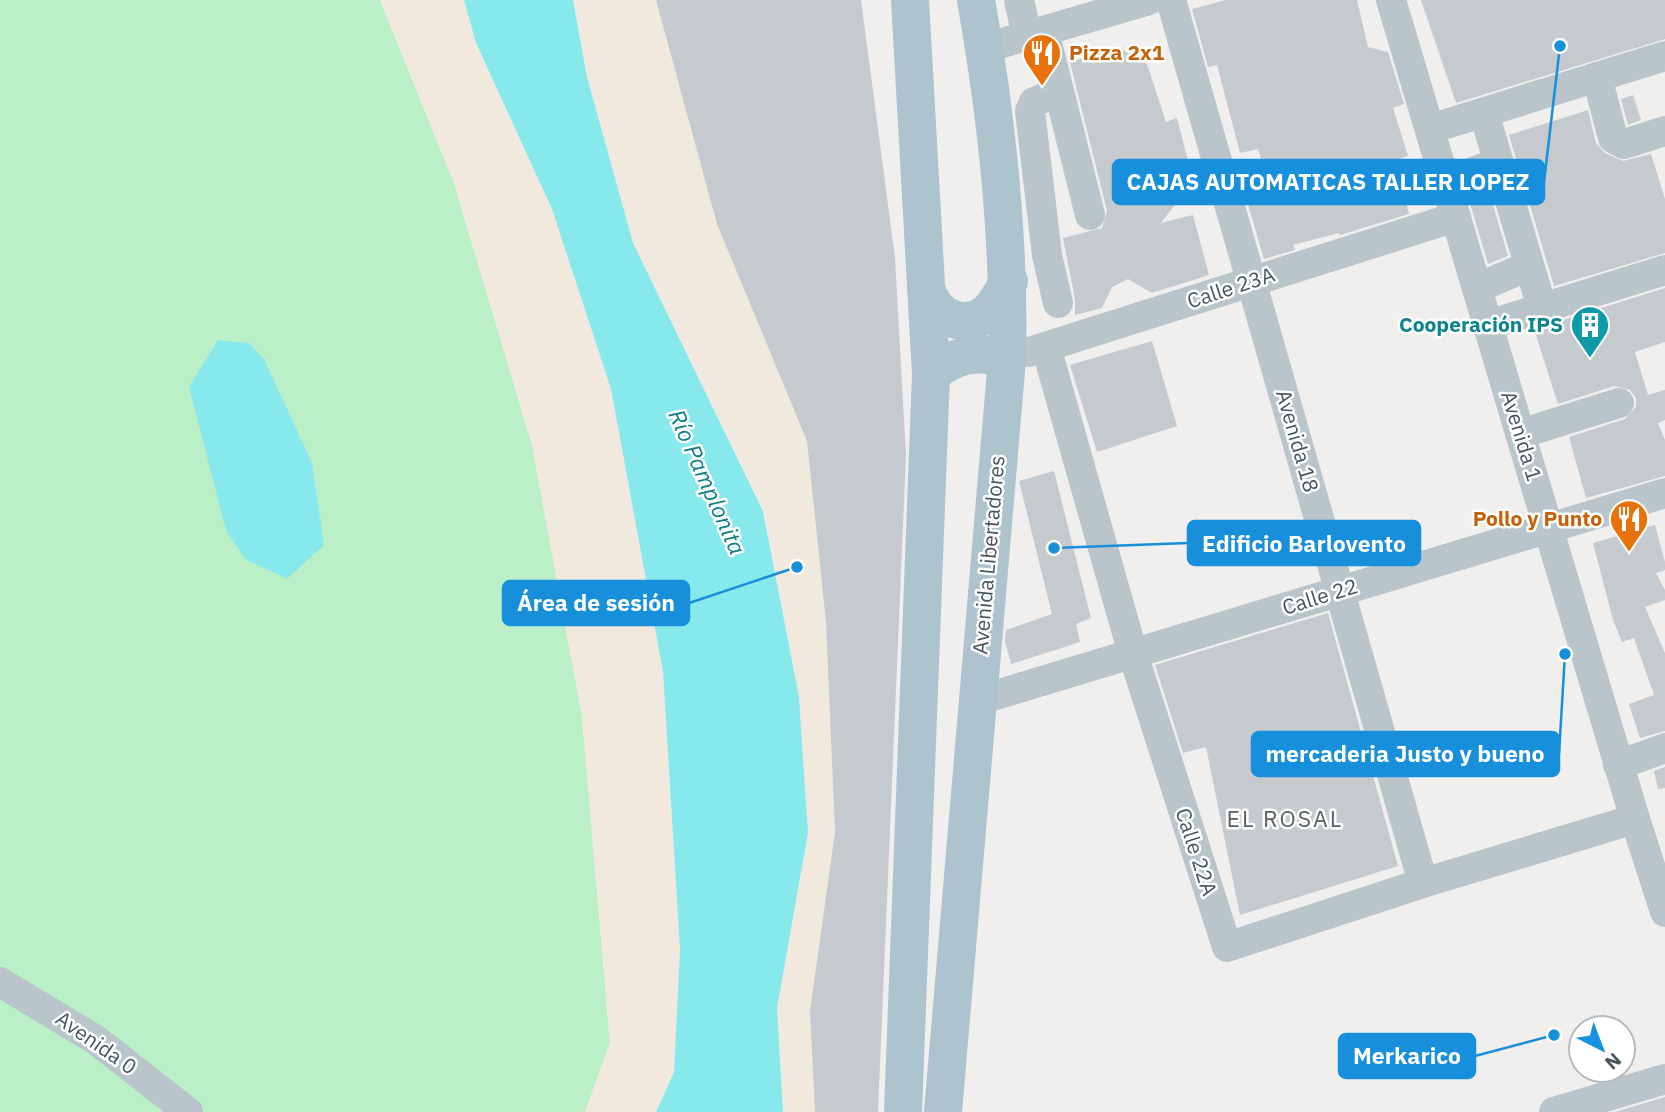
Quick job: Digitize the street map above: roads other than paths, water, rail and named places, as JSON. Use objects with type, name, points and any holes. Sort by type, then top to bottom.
[{"type":"main road","points":[[902,1112],[931,374],[910,0]]},
{"type":"main road","name":"Avenida Libertadores","points":[[943,1112],[1007,359],[1009,281],[1005,209],[985,48],[976,0]]},
{"type":"main road","points":[[926,288],[934,308],[951,320],[962,321],[983,316],[991,309],[1009,281]]},
{"type":"main road","points":[[931,374],[947,361],[966,354],[987,353],[1007,359]]},
{"type":"street","points":[[1019,0],[1036,33],[1058,93],[1090,215]]},
{"type":"street","points":[[985,48],[1149,0]]},
{"type":"street","name":"Avenida 18","points":[[1171,0],[1423,883]]},
{"type":"street","name":"Avenida 1","points":[[1391,0],[1634,819],[1659,871],[1665,912]]},
{"type":"street","points":[[1430,129],[1665,56]]},
{"type":"street","points":[[1597,77],[1613,138],[1617,143],[1623,144],[1665,131]]},
{"type":"street","points":[[1058,93],[1034,102],[1030,111],[1046,255],[1058,303]]},
{"type":"street","points":[[1484,113],[1542,308]]},
{"type":"street","points":[[1445,182],[1497,163]]},
{"type":"street","name":"Calle 23A","points":[[1007,359],[1456,217]]},
{"type":"street","points":[[1477,288],[1529,267]]},
{"type":"street","points":[[1488,325],[1665,270]]},
{"type":"street","name":"Calle 22A","points":[[1046,347],[1133,654],[1227,947],[1423,883],[1634,819]]},
{"type":"street","points":[[1520,433],[1619,403]]},
{"type":"street","name":"Calle 22","points":[[976,701],[1665,493]]},
{"type":"street","points":[[1618,765],[1665,748]]},
{"type":"street","name":"Avenida 0","points":[[0,982],[96,1040],[188,1112]]},
{"type":"street","points":[[1554,1112],[1665,1079]]},
{"type":"water","name":"Río Pamplonita","points":[[464,0],[573,0],[587,77],[633,243],[763,511],[799,697],[808,833],[777,1008],[783,1112],[656,1112],[674,1072],[680,949],[663,672],[611,389],[552,209],[476,43]]},
{"type":"water","points":[[218,340],[249,343],[264,359],[312,463],[324,545],[287,579],[245,559],[226,530],[189,387]]},
{"type":"place","name":"CAJAS AUTOMATICAS TALLER LOPEZ","points":[[1560,46]]},
{"type":"place","name":"Pizza 2x1","points":[[1042,87]]},
{"type":"place","name":"Cooperación IPS","points":[[1590,359]]},
{"type":"place","name":"Edificio Barlovento","points":[[1054,548]]},
{"type":"place","name":"Pollo y Punto","points":[[1629,553]]},
{"type":"place","name":"Área de sesión","points":[[797,567]]},
{"type":"place","name":"mercaderia Justo y bueno","points":[[1565,654]]},
{"type":"place","name":"Merkarico","points":[[1554,1035]]},
{"type":"district","name":"EL ROSAL","points":[[1285,819]]}]
